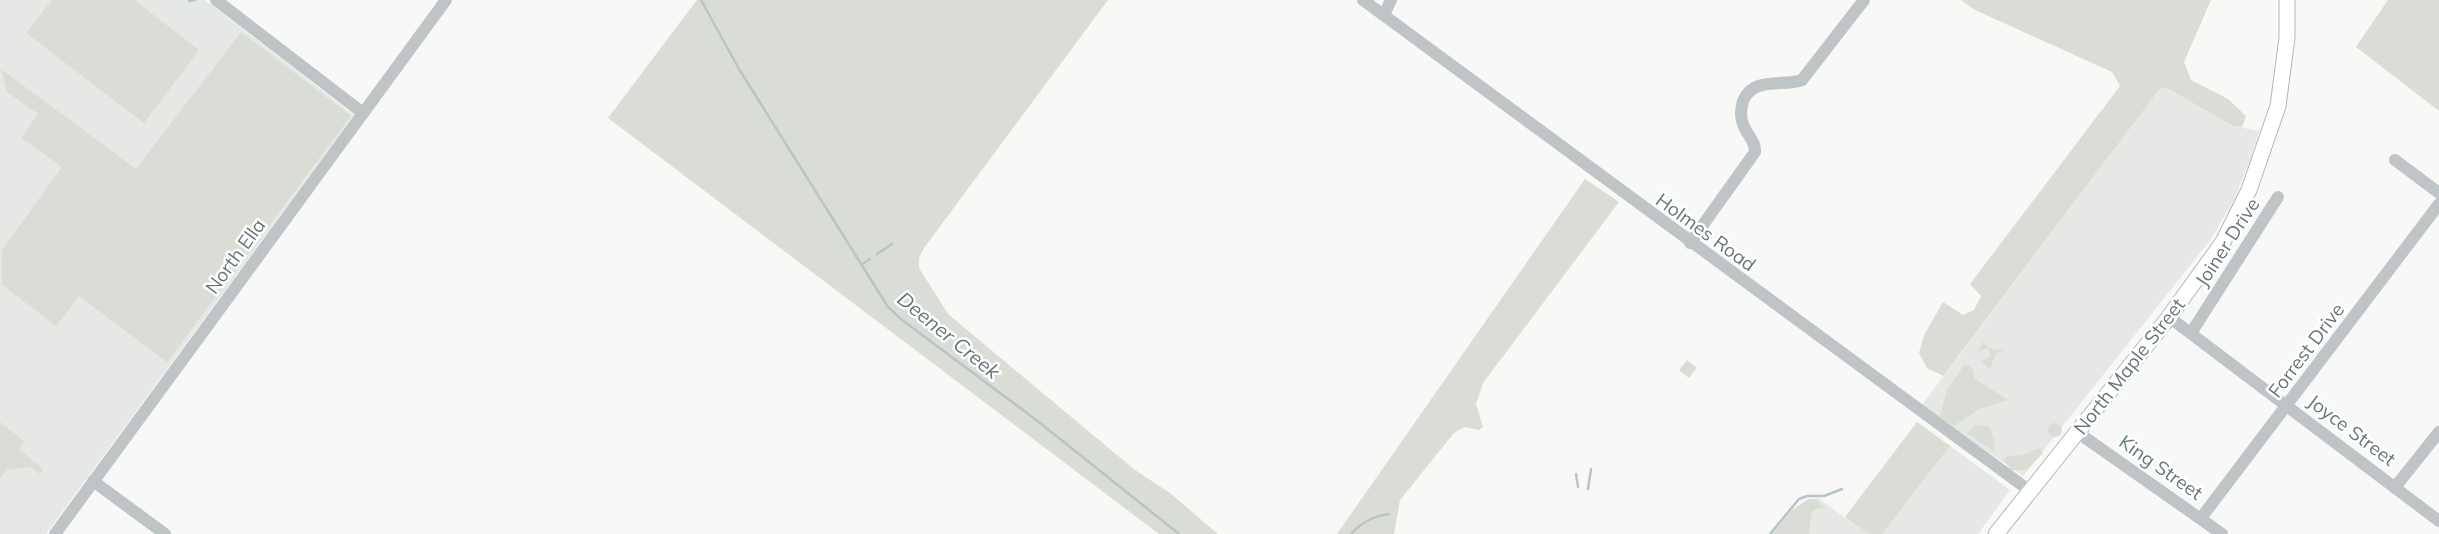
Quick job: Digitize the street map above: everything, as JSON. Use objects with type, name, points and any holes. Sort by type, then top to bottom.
[{"type":"main road","name":"North Maple Street","points":[[1996,534],[2169,317],[2223,242],[2249,190],[2278,106],[2287,38],[2287,0]]},
{"type":"street","points":[[216,0],[363,113]]},
{"type":"street","name":"North Ella","points":[[55,534],[446,0]]},
{"type":"street","name":"Holmes Road","points":[[1362,0],[1690,243],[2030,491]]},
{"type":"street","points":[[1384,15],[1391,0]]},
{"type":"street","points":[[1690,243],[1755,152],[1756,147],[1741,117],[1746,96],[1755,86],[1802,80],[1864,0]]},
{"type":"street","points":[[2395,160],[2439,193]]},
{"type":"street","name":"Joiner Drive","points":[[2191,333],[2278,197]]},
{"type":"street","name":"Forrest Drive","points":[[2201,518],[2288,406],[2439,204]]},
{"type":"street","name":"Joyce Street","points":[[2169,317],[2396,486],[2439,521]]},
{"type":"street","name":"King Street","points":[[2077,432],[2222,534]]},
{"type":"street","points":[[2396,486],[2439,432]]},
{"type":"street","points":[[93,481],[165,534]]},
{"type":"shaded area","points":[[0,0],[205,0],[354,115],[46,534],[0,534]]},
{"type":"shaded area","points":[[52,0],[134,0],[199,50],[144,123],[26,33]]},
{"type":"shaded area","points":[[697,0],[1108,0],[924,248],[919,258],[919,268],[948,314],[1135,470],[1170,493],[1218,534],[1159,534],[608,118]]},
{"type":"shaded area","points":[[1961,0],[2211,0],[2184,62],[2191,80],[2228,99],[2246,116],[2242,127],[2233,126],[2165,87],[2159,90],[1943,376],[1927,368],[1919,353],[1924,335],[1943,302],[1963,315],[1974,310],[1981,296],[1970,284],[2120,86],[2112,72],[1975,10]]},
{"type":"shaded area","points":[[2388,0],[2439,0],[2439,111],[2356,47]]},
{"type":"shaded area","points":[[241,32],[351,116],[167,362],[79,296],[56,326],[2,285],[2,250],[62,167],[21,138],[38,114],[7,92],[1,69],[136,169]]},
{"type":"shaded area","points":[[2165,87],[2233,126],[2259,131],[2250,160],[2234,200],[2211,239],[2023,476],[1921,406],[2159,90]]},
{"type":"shaded area","points":[[1585,179],[1619,202],[1483,383],[1476,404],[1483,427],[1479,430],[1465,427],[1454,433],[1400,500],[1394,534],[1337,534]]},
{"type":"shaded area","points":[[1984,341],[1986,345],[1994,350],[2004,349],[1996,354],[1990,368],[1980,361],[1990,357],[1989,348],[1978,351]]},
{"type":"shaded area","points":[[1687,360],[1697,368],[1689,378],[1679,370]]},
{"type":"shaded area","points":[[1964,365],[1969,365],[1974,371],[1974,378],[2008,400],[1979,409],[1954,426],[1940,417],[1946,392]]},
{"type":"shaded area","points":[[0,422],[24,441],[19,449],[43,469],[40,474],[31,467],[7,470],[0,479]]},
{"type":"shaded area","points":[[1917,422],[1950,446],[1882,534],[1869,534],[1845,517]]},
{"type":"shaded area","points":[[2052,423],[2058,423],[2062,430],[2058,437],[2052,437],[2048,433],[2048,427]]},
{"type":"shaded area","points":[[1975,425],[1986,426],[1991,429],[1995,445],[1993,451],[1967,433]]},
{"type":"shaded area","points":[[1950,446],[2010,490],[1978,534],[1882,534]]},
{"type":"shaded area","points":[[2040,448],[2043,453],[2027,470],[2011,470],[2004,460],[2007,456],[2022,455]]},
{"type":"shaded area","points":[[1817,497],[1844,517],[1869,534],[1789,534]]},
{"type":"shaded area","points":[[1808,499],[1815,499],[1825,507],[1814,510],[1811,514],[1809,534],[1772,534],[1791,511]]},
{"type":"waterway","points":[[189,1],[195,0]]},
{"type":"waterway","name":"Deener Creek","points":[[701,0],[739,69],[888,307],[902,320],[1035,419],[1179,534]]},
{"type":"waterway","points":[[877,254],[892,244]]},
{"type":"waterway","points":[[861,265],[870,259]]},
{"type":"waterway","points":[[1588,489],[1591,469]]},
{"type":"waterway","points":[[1576,474],[1578,487]]},
{"type":"waterway","points":[[1770,534],[1799,499],[1807,496],[1824,496],[1842,489]]},
{"type":"waterway","points":[[1351,534],[1368,520],[1389,514]]}]
